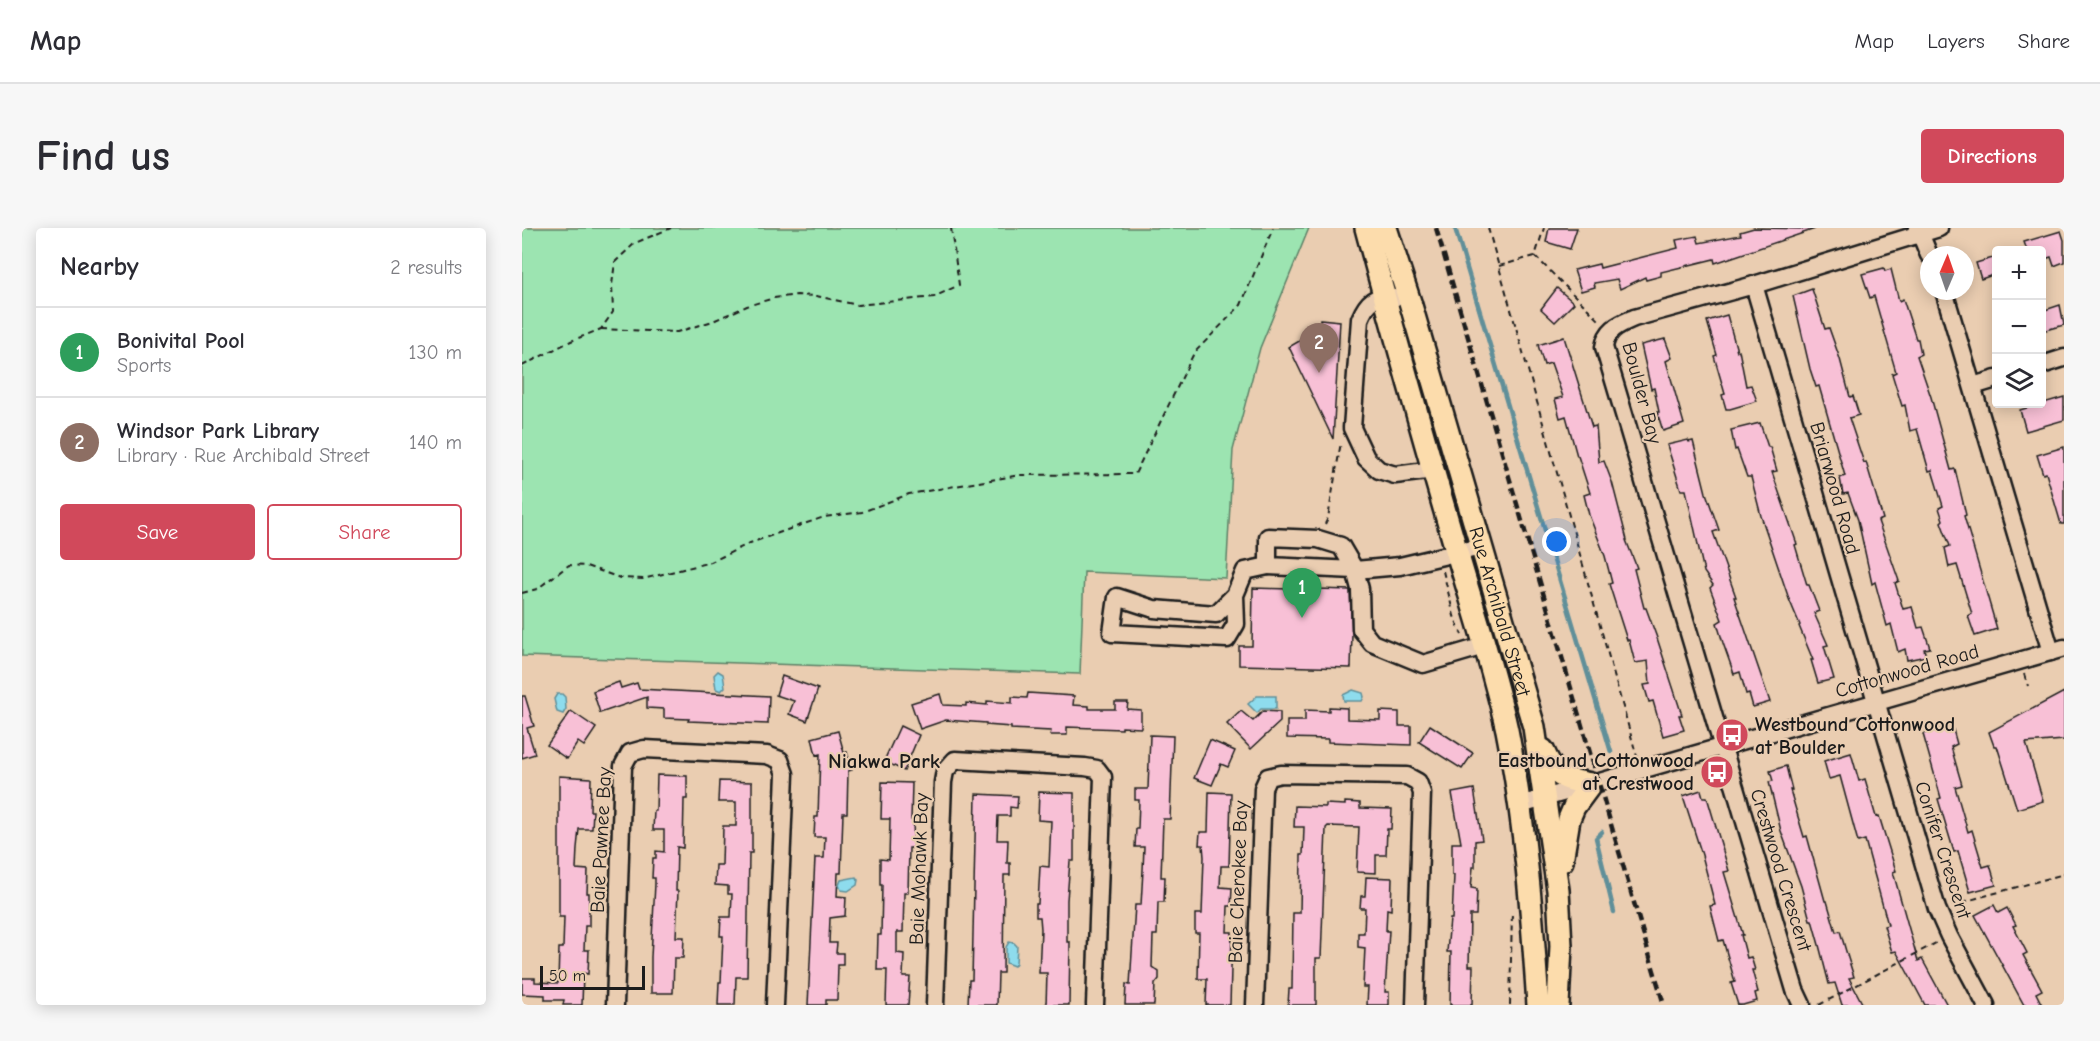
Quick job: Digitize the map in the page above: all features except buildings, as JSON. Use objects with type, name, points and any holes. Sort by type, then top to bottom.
[{"type":"main road","name":"Rue Archibald Street","points":[[1366,228],[1434,470],[1448,556],[1506,729],[1520,805],[1529,873],[1538,1005]]},
{"type":"main road","name":"Rue Archibald Street","points":[[1386,228],[1410,302],[1534,727],[1558,890],[1561,946],[1558,1005]]},
{"type":"main road","points":[[1534,727],[1550,766],[1557,774],[1567,780],[1591,784],[1574,807],[1569,819],[1558,890]]},
{"type":"street","name":"Boulder Bay","points":[[1722,746],[1604,347],[1606,338],[1616,326],[1634,318],[1754,285],[1919,231],[1940,228]]},
{"type":"street","points":[[1919,231],[1925,246]]},
{"type":"street","name":"Briarwood Road","points":[[1754,285],[1876,702]]},
{"type":"street","points":[[1410,302],[1384,296],[1365,305],[1360,319],[1352,428],[1366,458],[1379,470],[1395,475],[1434,470]]},
{"type":"street","points":[[1947,300],[2057,650]]},
{"type":"street","points":[[2046,364],[2064,358]]},
{"type":"street","points":[[1973,386],[1992,380]]},
{"type":"street","points":[[1268,566],[1268,537],[1318,539],[1341,546],[1355,570],[1360,589],[1360,629],[1372,644],[1423,664],[1477,648]]},
{"type":"street","points":[[1235,595],[1236,624],[1227,639],[1112,633],[1118,597],[1155,609],[1216,614],[1235,595],[1245,571],[1268,566],[1355,570],[1400,566],[1481,547]]},
{"type":"street","name":"Cottonwood Road","points":[[1520,805],[2057,650]]},
{"type":"street","name":"Conifer Crescent","points":[[1876,702],[1937,909],[1986,1005]]},
{"type":"street","name":"Crestwood Crescent","points":[[1722,746],[1795,990],[1802,1005]]},
{"type":"street","name":"Baie Pawnee Bay","points":[[615,1005],[623,766],[630,753],[644,749],[767,754],[780,760],[785,774],[775,1005]]},
{"type":"street","name":"Baie Mohawk Bay","points":[[935,1005],[943,782],[945,771],[955,760],[1084,766],[1096,769],[1103,777],[1095,1005]]},
{"type":"street","name":"Baie Cherokee Bay","points":[[1255,1005],[1263,788],[1268,777],[1281,774],[1407,776],[1418,782],[1422,794],[1415,1005]]},
{"type":"path","points":[[601,329],[613,312],[612,285],[615,262],[635,243],[671,228]]},
{"type":"path","points":[[522,366],[571,341],[601,329],[677,332],[774,298],[797,295],[816,296],[858,304],[934,297],[959,285],[951,228]]},
{"type":"path","points":[[522,593],[537,589],[569,565],[586,566],[620,578],[643,579],[676,571],[711,562],[750,543],[824,517],[862,512],[909,494],[1020,475],[1135,474],[1194,353],[1241,305],[1273,228]]},
{"type":"path","points":[[1488,228],[1640,770]]},
{"type":"path","points":[[1535,256],[1544,228]]},
{"type":"path","points":[[1499,266],[1535,256]]},
{"type":"path","points":[[1535,256],[1610,331]]},
{"type":"path","points":[[1328,518],[1341,442]]},
{"type":"path","points":[[1448,556],[1454,616],[1477,648]]},
{"type":"path","points":[[2024,674],[2028,686]]},
{"type":"path","points":[[1937,909],[2064,874]]},
{"type":"path","points":[[1510,1005],[1513,903]]},
{"type":"path","points":[[1819,1005],[1949,936]]},
{"type":"green space","points":[[522,228],[1309,228],[1260,348],[1233,450],[1226,578],[1084,572],[1080,674],[522,656]]},
{"type":"water","points":[[718,671],[723,674],[725,687],[721,691],[716,689],[714,675]]},
{"type":"water","points":[[1353,690],[1363,693],[1362,701],[1344,701],[1343,695]]},
{"type":"water","points":[[557,694],[565,697],[566,709],[563,714],[557,712],[554,699]]},
{"type":"water","points":[[1257,696],[1276,696],[1276,709],[1261,709],[1257,713],[1248,704]]},
{"type":"water","points":[[856,877],[857,885],[848,891],[841,890],[839,885],[841,880]]},
{"type":"water","points":[[1009,942],[1017,946],[1014,966],[1006,963],[1006,947]]},
{"type":"waterway","points":[[1455,228],[1611,752]]},
{"type":"waterway","points":[[1602,832],[1596,838],[1614,912]]},
{"type":"railway","points":[[1436,228],[1664,1005]]},
{"type":"place","name":"Windsor Park Library","points":[[1319,373]]},
{"type":"place","name":"Bonivital Pool","points":[[1302,618]]},
{"type":"place","name":"Westbound Cottonwood at Boulder","points":[[1732,735]]},
{"type":"place","name":"Eastbound Cottonwood at Crestwood","points":[[1717,772]]},
{"type":"district","name":"Niakwa Park","points":[[884,761]]}]
